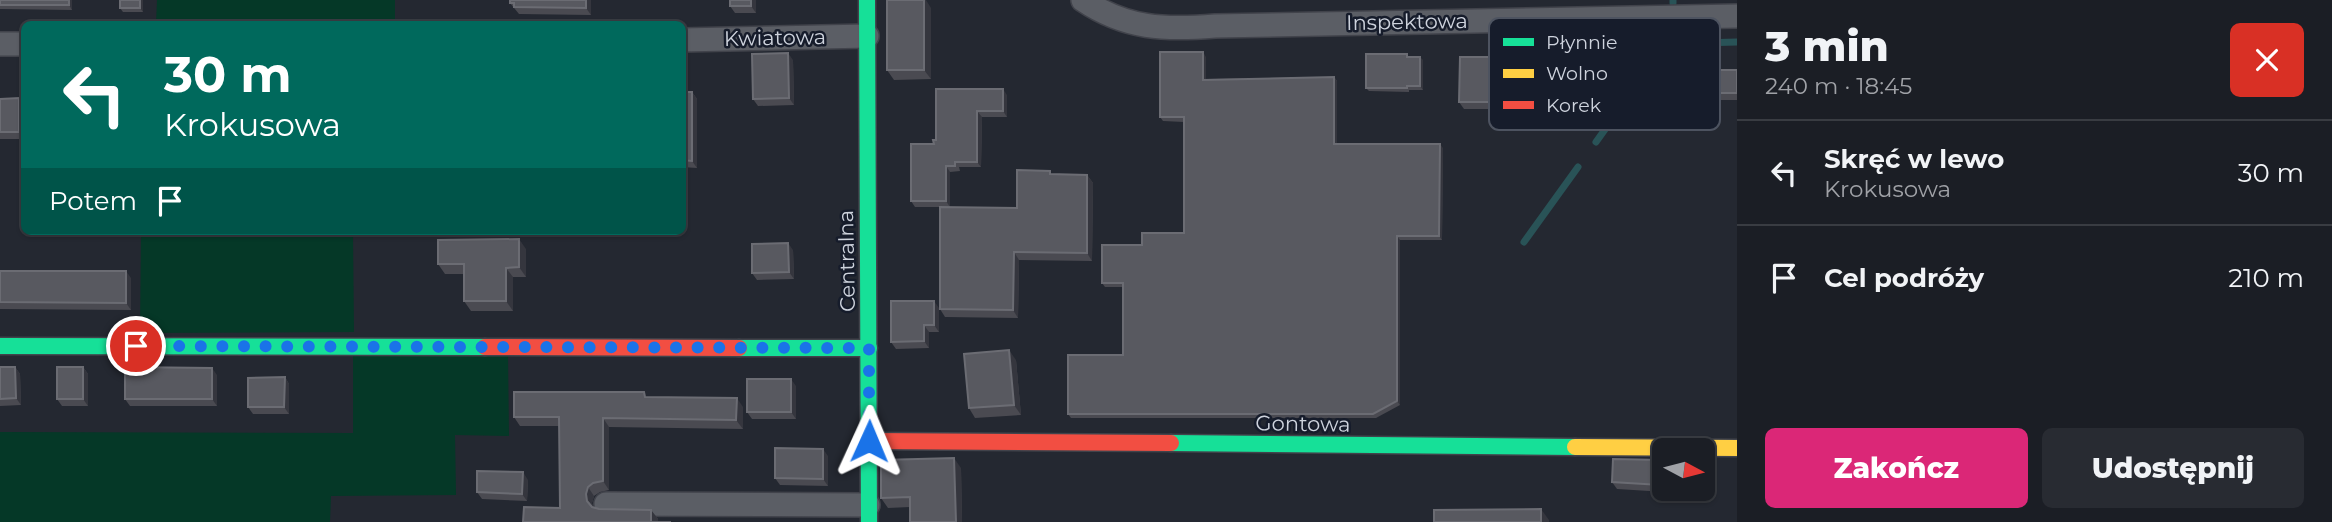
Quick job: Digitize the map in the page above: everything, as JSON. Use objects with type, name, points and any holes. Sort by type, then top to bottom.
[{"type":"street","name":"Centralna","points":[[867,0],[868,513]]},
{"type":"street","name":"Inspektowa","points":[[1083,0],[1124,22],[1173,30],[1228,26],[1489,21]]},
{"type":"street","name":"Inspektowa","points":[[1635,18],[1737,16]]},
{"type":"street","name":"Kwiatowa","points":[[686,40],[867,36]]},
{"type":"street","points":[[0,44],[21,44]]},
{"type":"street","points":[[0,346],[869,348]]},
{"type":"street","name":"Gontowa","points":[[869,441],[1737,449]]},
{"type":"street","points":[[606,504],[868,513]]},
{"type":"green space","points":[[157,0],[395,0],[395,21],[156,21]]},
{"type":"green space","points":[[141,235],[353,235],[354,332],[140,333]]},
{"type":"green space","points":[[353,354],[508,354],[509,436],[455,435],[456,495],[331,496],[330,522],[0,522],[0,432],[353,433]]},
{"type":"building","points":[[0,0],[69,0],[69,5],[0,5]]},
{"type":"building","points":[[120,0],[140,0],[140,8],[120,8]]},
{"type":"building","points":[[510,0],[586,0],[586,8],[514,7]]},
{"type":"building","points":[[730,0],[751,0],[751,6],[730,6]]},
{"type":"building","points":[[887,0],[924,0],[924,70],[887,70]]},
{"type":"building","points":[[1160,52],[1203,52],[1203,80],[1334,77],[1334,144],[1440,144],[1439,236],[1397,236],[1397,401],[1373,414],[1068,414],[1068,355],[1123,355],[1123,283],[1102,283],[1102,245],[1142,245],[1142,233],[1184,233],[1184,117],[1160,117]]},
{"type":"building","points":[[788,53],[789,98],[753,99],[752,54]]},
{"type":"building","points":[[1366,54],[1407,54],[1407,57],[1420,57],[1420,86],[1366,88]]},
{"type":"building","points":[[1460,57],[1489,57],[1489,102],[1459,102]]},
{"type":"building","points":[[1720,70],[1737,70],[1737,93],[1720,93]]},
{"type":"building","points":[[936,89],[1003,89],[1003,111],[977,111],[977,162],[955,162],[955,166],[946,166],[946,201],[911,201],[911,144],[934,144],[933,140],[936,140]]},
{"type":"building","points":[[686,92],[692,92],[692,161],[686,160]]},
{"type":"building","points":[[19,98],[19,132],[0,132],[0,99]]},
{"type":"building","points":[[1017,170],[1087,175],[1087,253],[1014,252],[1013,310],[940,309],[940,207],[1017,208]]},
{"type":"building","points":[[519,239],[519,267],[506,268],[506,301],[464,301],[464,264],[438,264],[438,240]]},
{"type":"building","points":[[788,243],[789,272],[752,273],[752,244]]},
{"type":"building","points":[[0,271],[126,271],[126,303],[0,302]]},
{"type":"building","points":[[891,301],[934,301],[934,325],[924,325],[924,341],[891,342]]},
{"type":"building","points":[[1009,350],[1014,405],[969,408],[964,354]]},
{"type":"building","points":[[0,367],[15,367],[16,398],[0,399]]},
{"type":"building","points":[[57,367],[83,367],[83,399],[57,399]]},
{"type":"building","points":[[125,367],[212,368],[212,399],[125,399]]},
{"type":"building","points":[[285,377],[284,407],[248,407],[248,378]]},
{"type":"building","points":[[747,379],[791,379],[791,412],[747,412]]},
{"type":"building","points":[[514,392],[644,392],[645,397],[737,398],[736,420],[603,418],[603,481],[588,487],[587,501],[592,507],[599,509],[651,510],[651,522],[523,522],[524,507],[560,508],[559,417],[514,417]]},
{"type":"building","points":[[775,448],[823,449],[823,479],[775,478]]},
{"type":"building","points":[[954,458],[956,522],[910,522],[910,497],[881,498],[881,460]]},
{"type":"building","points":[[1613,459],[1652,460],[1652,484],[1612,482]]},
{"type":"building","points":[[477,471],[523,472],[522,494],[477,492]]},
{"type":"building","points":[[1541,509],[1541,522],[1434,522],[1434,510]]},
{"type":"waterway","points":[[1720,42],[1737,42]]},
{"type":"waterway","points":[[1596,142],[1605,130]]},
{"type":"waterway","points":[[1524,242],[1578,167]]},
{"type":"traffic: fast","points":[[867,0],[869,522]]},
{"type":"traffic: fast","points":[[0,346],[485,347]]},
{"type":"traffic: fast","points":[[739,348],[869,348]]},
{"type":"traffic: fast","points":[[1171,443],[1575,447]]},
{"type":"traffic: slow","points":[[1575,447],[1737,448]]},
{"type":"traffic: jam","points":[[485,347],[739,348]]},
{"type":"traffic: jam","points":[[869,441],[1171,443]]},
{"type":"route","points":[[136,346],[869,348],[869,441]]}]
